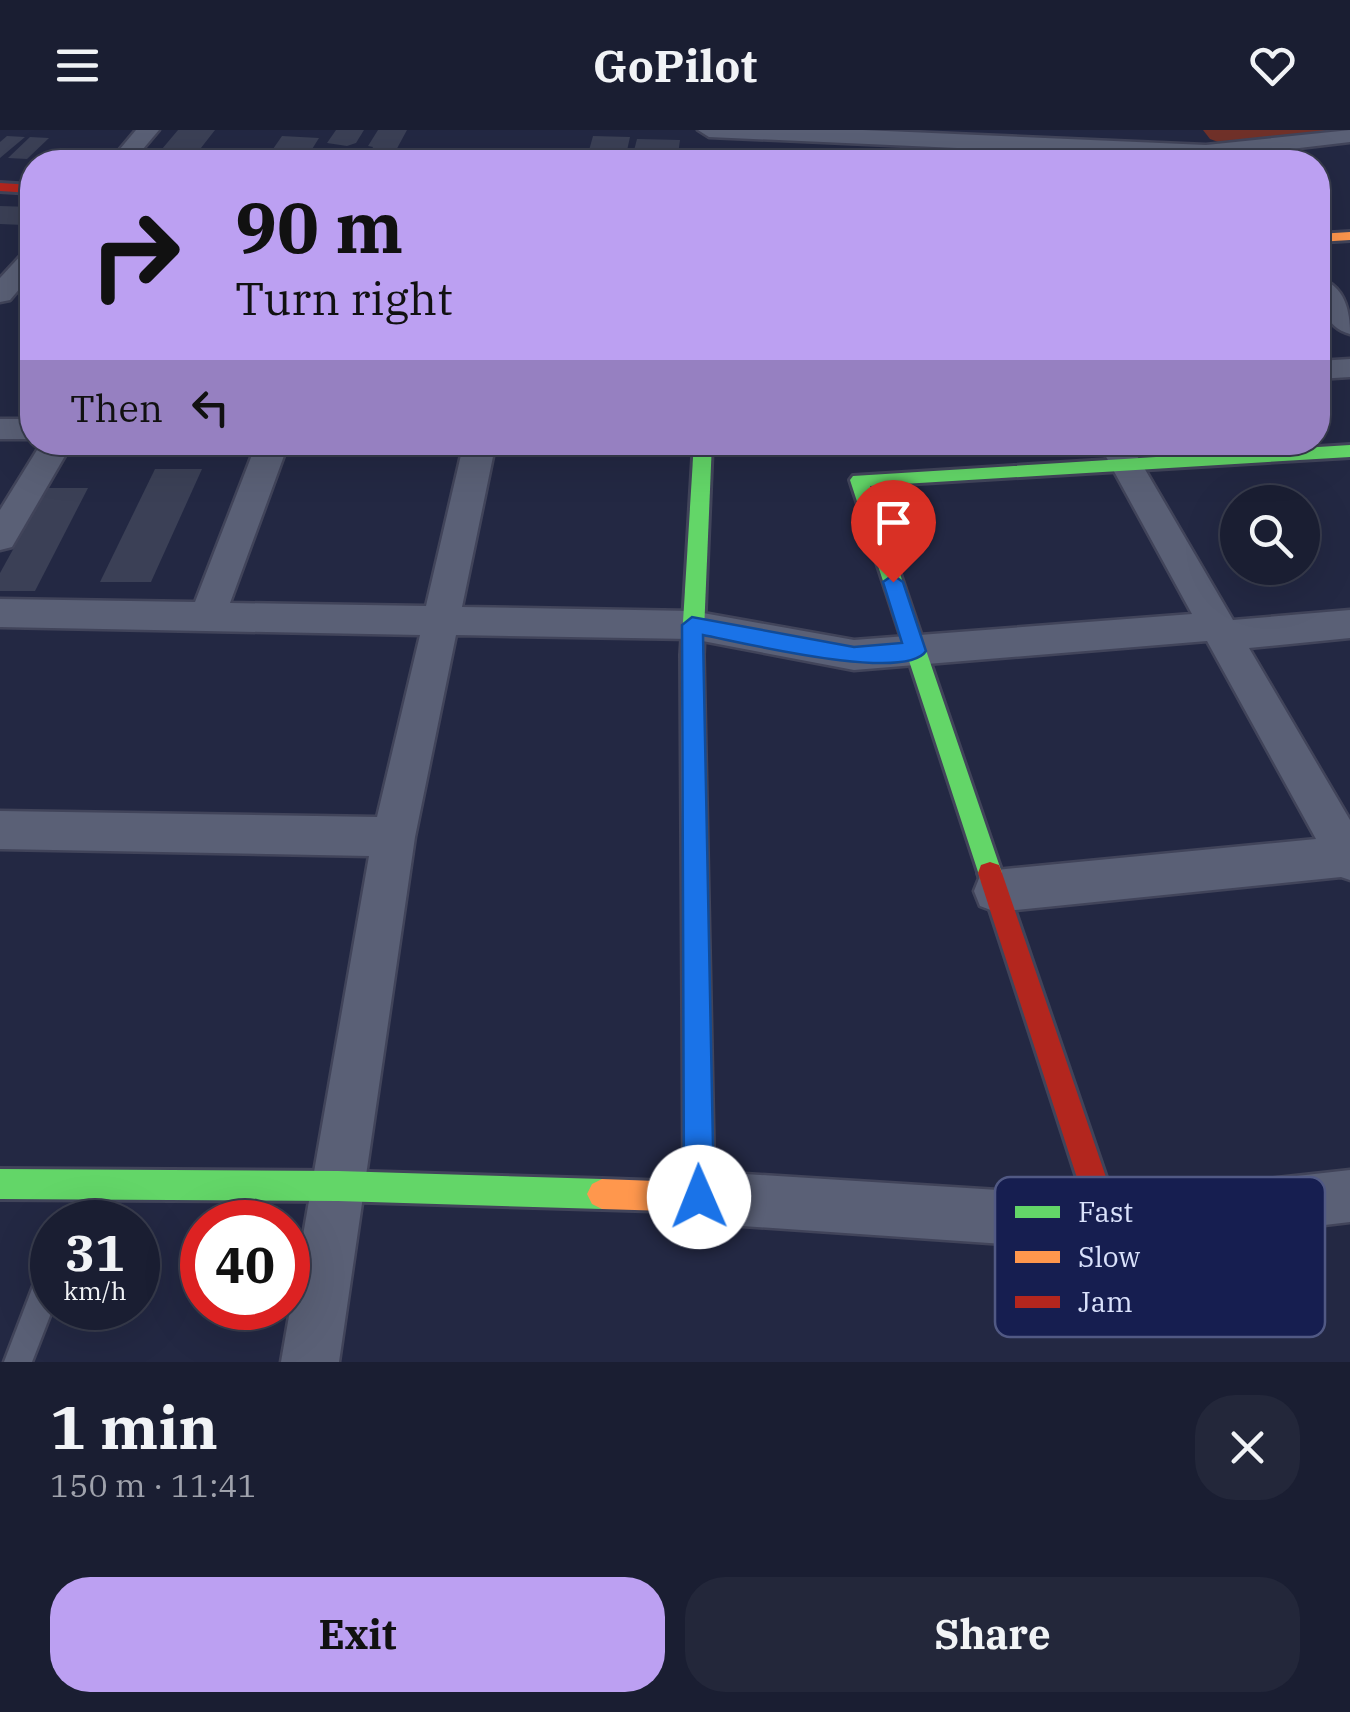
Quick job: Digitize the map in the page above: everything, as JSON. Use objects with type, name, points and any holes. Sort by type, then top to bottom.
[{"type":"street","points":[[130,150],[148,130]]},
{"type":"street","points":[[709,130],[993,136],[1138,150]]},
{"type":"street","points":[[1255,150],[1350,135]]},
{"type":"street","points":[[0,296],[20,273]]},
{"type":"street","points":[[1330,301],[1350,326]]},
{"type":"street","points":[[0,538],[50,455]]},
{"type":"street","points":[[207,617],[268,455]]},
{"type":"street","points":[[310,1362],[394,837],[477,455]]},
{"type":"street","points":[[699,1197],[692,625],[702,455]]},
{"type":"street","points":[[996,891],[1349,858],[1120,455],[859,480],[1090,1177]]},
{"type":"street","points":[[0,613],[692,625],[854,656],[1350,624]]},
{"type":"street","points":[[0,830],[394,837]]},
{"type":"street","points":[[0,1184],[338,1186],[699,1197],[995,1217]]},
{"type":"street","points":[[1325,1199],[1350,1196]]},
{"type":"lane","points":[[81,1200],[88,1183]]},
{"type":"lane","points":[[18,1362],[30,1330]]},
{"type":"shaded area","points":[[1203,130],[1332,130],[1221,143],[1210,139]]},
{"type":"building","points":[[178,130],[215,130],[199,150],[161,150]]},
{"type":"building","points":[[336,130],[364,130],[356,143],[347,146],[327,143]]},
{"type":"building","points":[[378,130],[407,130],[396,150],[372,150],[373,147],[368,146]]},
{"type":"building","points":[[7,136],[25,137],[0,158],[0,142]]},
{"type":"building","points":[[282,136],[319,138],[312,150],[272,150]]},
{"type":"building","points":[[593,136],[630,137],[627,150],[589,150]]},
{"type":"building","points":[[30,137],[49,138],[36,150],[20,150],[20,159],[8,158]]},
{"type":"building","points":[[637,139],[680,140],[679,150],[634,150]]},
{"type":"building","points":[[937,145],[1044,150],[938,150]]},
{"type":"building","points":[[0,206],[20,207],[20,225],[0,224]]},
{"type":"building","points":[[155,469],[202,469],[151,582],[100,582]]},
{"type":"building","points":[[47,488],[88,488],[35,591],[0,591],[0,573]]},
{"type":"traffic: fast","points":[[1330,452],[1350,451]]},
{"type":"traffic: fast","points":[[692,655],[702,455]]},
{"type":"traffic: fast","points":[[990,873],[859,480],[1282,455]]},
{"type":"traffic: fast","points":[[0,1184],[338,1186],[602,1194]]},
{"type":"traffic: slow","points":[[1330,237],[1350,236]]},
{"type":"traffic: slow","points":[[602,1194],[699,1197],[692,655]]},
{"type":"traffic: jam","points":[[0,187],[20,188]]},
{"type":"traffic: jam","points":[[990,873],[1091,1177]]},
{"type":"route","points":[[699,1197],[692,625],[854,656],[916,651],[893,582]]}]
